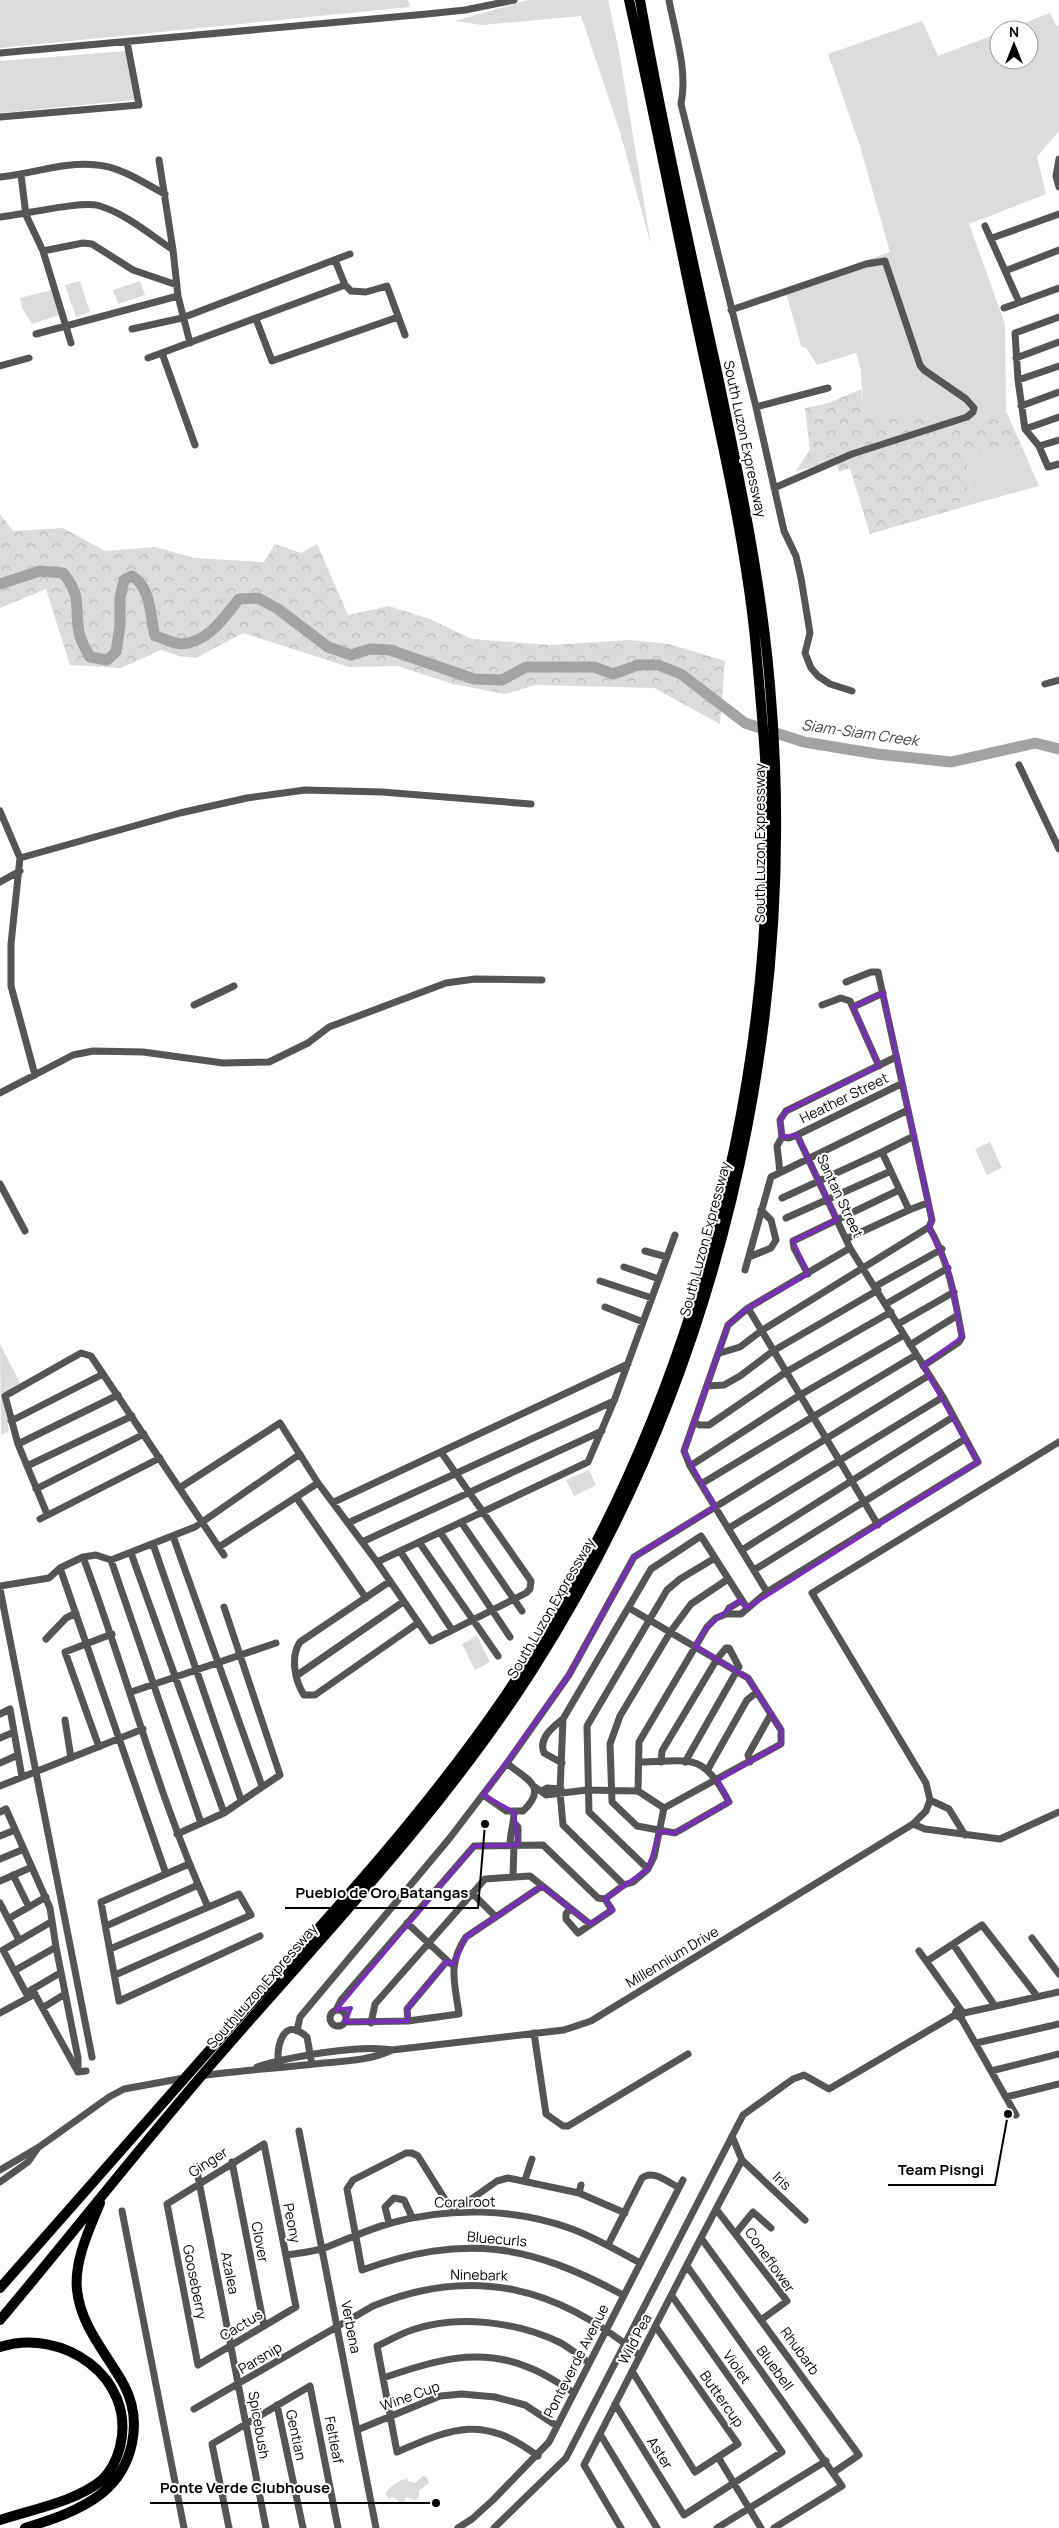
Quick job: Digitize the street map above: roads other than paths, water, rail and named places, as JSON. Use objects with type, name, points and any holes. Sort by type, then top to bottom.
[{"type":"highway","name":"South Luzon Expressway","points":[[0,2320],[135,2154],[224,2049],[393,1858],[453,1784],[497,1723],[531,1672],[587,1576],[653,1441],[690,1344],[712,1274],[731,1203],[748,1126],[767,1004],[773,937],[776,855],[769,758],[754,632],[736,512],[629,0]]},
{"type":"highway","name":"South Luzon Expressway","points":[[0,2288],[377,1863],[445,1781],[503,1699],[545,1634],[578,1576],[630,1470],[681,1340],[723,1199],[739,1124],[756,1012],[765,920],[770,686],[746,512],[640,0]]},
{"type":"highway","points":[[26,2528],[52,2519],[101,2494],[117,2477],[132,2448],[135,2415],[124,2385],[89,2328],[77,2291],[80,2259],[105,2191]]},
{"type":"highway","points":[[0,2347],[17,2342],[37,2342],[59,2346],[81,2356],[104,2378],[119,2406],[122,2421],[122,2439],[118,2452],[111,2468],[102,2480],[76,2495],[0,2520]]},
{"type":"street","points":[[0,54],[465,10],[514,0]]},
{"type":"street","points":[[669,0],[683,75],[684,89],[681,104],[756,407],[784,531],[796,556],[801,578],[810,633],[805,653],[811,668],[830,684],[852,691]]},
{"type":"street","points":[[0,117],[138,105],[127,42]]},
{"type":"street","points":[[1059,159],[1056,176],[1059,187]]},
{"type":"street","points":[[159,160],[178,296],[182,318],[190,343]]},
{"type":"street","points":[[0,177],[71,166],[97,165],[118,170],[165,194]]},
{"type":"street","points":[[21,175],[26,215],[43,251],[71,342]]},
{"type":"street","points":[[0,217],[26,215],[78,205],[99,205],[116,213],[173,250]]},
{"type":"street","points":[[992,238],[1059,214]]},
{"type":"street","points":[[985,226],[1019,302]]},
{"type":"street","points":[[43,251],[83,243],[92,244],[133,270],[177,285]]},
{"type":"street","points":[[1005,270],[1059,250]]},
{"type":"street","points":[[132,329],[182,318],[350,254]]},
{"type":"street","points":[[335,260],[345,285],[351,291],[366,292],[387,286],[404,335]]},
{"type":"street","points":[[731,310],[866,264],[885,261],[888,264],[920,365],[924,370],[966,399],[974,408],[973,412],[967,417],[852,454],[774,488]]},
{"type":"street","points":[[148,358],[345,285]]},
{"type":"street","points":[[1004,308],[1059,288]]},
{"type":"street","points":[[36,334],[178,296]]},
{"type":"street","points":[[256,319],[272,361],[398,317]]},
{"type":"street","points":[[1059,317],[1015,333],[1020,406],[1025,429],[1039,446],[1048,467],[1059,464]]},
{"type":"street","points":[[1016,358],[1059,342]]},
{"type":"street","points":[[162,352],[195,445]]},
{"type":"street","points":[[0,366],[29,358]]},
{"type":"street","points":[[1018,380],[1059,366]]},
{"type":"street","points":[[756,407],[828,388]]},
{"type":"street","points":[[1020,406],[1059,392]]},
{"type":"street","points":[[1025,429],[1059,416]]},
{"type":"street","points":[[1039,446],[1059,440]]},
{"type":"street","points":[[1045,684],[1059,680]]},
{"type":"street","points":[[1019,765],[1059,849]]},
{"type":"street","points":[[20,858],[190,811],[247,798],[305,790],[374,792],[531,804]]},
{"type":"street","points":[[0,811],[20,858],[11,944],[11,986],[35,1076]]},
{"type":"street","points":[[0,882],[20,871]]},
{"type":"street","points":[[720,1353],[740,1347],[761,1330],[929,1227],[932,1220],[901,1084],[880,979],[875,971],[846,982]]},
{"type":"street","points":[[0,1093],[73,1055],[94,1051],[143,1052],[223,1063],[269,1062],[308,1044],[329,1027],[446,983],[475,980],[542,980]]},
{"type":"street","points":[[194,1005],[234,986]]},
{"type":"street","points":[[853,1006],[883,993]]},
{"type":"street","points":[[822,1005],[845,998],[853,1006],[879,1066]]},
{"type":"street","points":[[780,1172],[777,1146],[782,1137],[780,1120],[786,1111],[896,1058]]},
{"type":"street","name":"Heather Street","points":[[782,1137],[789,1138],[797,1135],[901,1084]]},
{"type":"street","points":[[745,1270],[768,1180],[780,1172],[908,1110]]},
{"type":"street","name":"Santan Street","points":[[797,1135],[850,1248],[877,1288],[978,1462],[878,1525]]},
{"type":"street","points":[[782,1198],[914,1136]]},
{"type":"street","points":[[882,1152],[909,1210]]},
{"type":"street","points":[[786,1218],[891,1171]]},
{"type":"street","points":[[0,1184],[25,1231]]},
{"type":"street","points":[[808,1274],[794,1248],[793,1241],[900,1190]]},
{"type":"street","points":[[846,1239],[927,1203]]},
{"type":"street","points":[[749,1256],[771,1248],[776,1240],[771,1220],[761,1210]]},
{"type":"street","points":[[923,1366],[962,1338],[948,1268],[942,1249],[929,1227]]},
{"type":"street","points":[[377,1562],[588,1462],[614,1401],[675,1235]]},
{"type":"street","points":[[767,1592],[690,1466],[684,1451],[720,1353],[728,1325],[748,1308],[850,1248]]},
{"type":"street","points":[[708,1386],[724,1385],[740,1376],[773,1351],[942,1249]]},
{"type":"street","points":[[645,1251],[667,1257]]},
{"type":"street","points":[[624,1267],[659,1279]]},
{"type":"street","points":[[886,1304],[948,1268]]},
{"type":"street","points":[[600,1281],[652,1298]]},
{"type":"street","points":[[898,1324],[954,1292]]},
{"type":"street","points":[[605,1307],[643,1322]]},
{"type":"street","points":[[638,1791],[639,1742],[694,1646],[707,1627],[716,1618],[726,1614],[741,1614],[767,1592],[878,1525],[748,1308]]},
{"type":"street","points":[[695,1422],[700,1425],[709,1425],[786,1372],[891,1312]]},
{"type":"street","points":[[910,1345],[958,1315]]},
{"type":"street","points":[[690,1466],[800,1395],[904,1335]]},
{"type":"street","points":[[47,1514],[18,1444],[10,1421],[5,1396],[81,1353],[91,1356],[224,1555]]},
{"type":"street","points":[[701,1484],[916,1355]]},
{"type":"street","points":[[334,1502],[628,1364]]},
{"type":"street","points":[[10,1421],[103,1374]]},
{"type":"street","points":[[298,2031],[300,2017],[483,1795],[507,1763],[569,1675],[634,1557],[928,1376]]},
{"type":"street","points":[[18,1444],[118,1395]]},
{"type":"street","points":[[728,1528],[942,1397]]},
{"type":"street","points":[[348,1523],[614,1401]]},
{"type":"street","points":[[26,1466],[132,1416]]},
{"type":"street","points":[[742,1550],[953,1417]]},
{"type":"street","points":[[180,1487],[280,1423],[318,1483],[377,1562],[431,1641],[530,1589],[530,1578],[441,1452]]},
{"type":"street","points":[[362,1542],[602,1431]]},
{"type":"street","points":[[36,1489],[144,1434]]},
{"type":"street","points":[[754,1570],[965,1439]]},
{"type":"street","points":[[965,1835],[949,1809],[930,1800],[926,1783],[812,1593],[1059,1442]]},
{"type":"street","points":[[92,2057],[36,1770],[2,1612],[0,1587],[49,1578],[60,1568],[83,1557],[96,1555],[111,1560],[173,1536],[203,1522],[300,1454]]},
{"type":"street","points":[[40,1519],[160,1458]]},
{"type":"street","points":[[219,1547],[318,1483]]},
{"type":"street","points":[[296,1497],[366,1598]]},
{"type":"street","points":[[461,1522],[522,1611]]},
{"type":"street","points":[[440,1532],[510,1637]]},
{"type":"street","points":[[173,1536],[262,1786]]},
{"type":"street","points":[[562,1763],[544,1753],[542,1749],[548,1731],[563,1719],[651,1569],[701,1536],[747,1608]]},
{"type":"street","points":[[419,1542],[498,1656]]},
{"type":"street","points":[[153,1544],[241,1800]]},
{"type":"street","points":[[400,1551],[452,1630]]},
{"type":"street","points":[[131,1553],[174,1678],[224,1813]]},
{"type":"street","points":[[83,1557],[112,1634],[177,1834],[208,1908]]},
{"type":"street","points":[[648,1868],[588,1812],[586,1726],[667,1590],[680,1579],[715,1558]]},
{"type":"street","points":[[111,1560],[201,1823]]},
{"type":"street","points":[[60,1568],[166,1874]]},
{"type":"street","points":[[638,1762],[695,1762],[708,1769],[718,1780],[729,1802],[675,1833],[637,1826],[612,1802],[610,1744],[620,1716],[671,1632],[691,1604],[728,1579]]},
{"type":"street","points":[[389,1582],[300,1642],[296,1648],[296,1676],[304,1695],[315,1695],[418,1623]]},
{"type":"street","points":[[726,1614],[729,1608],[741,1601]]},
{"type":"street","points":[[296,1676],[403,1602]]},
{"type":"street","points":[[177,1834],[224,1813],[280,1775],[224,1607]]},
{"type":"street","points":[[629,1608],[748,1678],[781,1730],[781,1744],[664,1808]]},
{"type":"street","points":[[46,1639],[66,1618],[76,1613]]},
{"type":"street","points":[[99,1747],[65,1652],[112,1634]]},
{"type":"street","points":[[131,1692],[218,1661],[276,1643]]},
{"type":"street","points":[[661,1762],[662,1751],[717,1659],[726,1648],[729,1648],[739,1667],[685,1762]]},
{"type":"street","points":[[708,1769],[746,1700],[757,1692]]},
{"type":"street","points":[[0,1714],[10,1709],[22,1777]]},
{"type":"street","points":[[750,1762],[748,1755],[771,1714]]},
{"type":"street","points":[[563,1719],[560,1791],[562,1825],[624,1885]]},
{"type":"street","points":[[65,1720],[72,1758]]},
{"type":"street","points":[[0,1786],[36,1770],[72,1758],[143,1729]]},
{"type":"street","points":[[0,1738],[14,1732]]},
{"type":"street","points":[[0,1763],[18,1755]]},
{"type":"street","points":[[507,1763],[546,1794],[560,1791],[587,1790],[638,1791],[664,1808]]},
{"type":"street","points":[[483,1795],[498,1806],[514,1812],[523,1811],[530,1804],[535,1787]]},
{"type":"street","name":"Millennium Drive","points":[[252,2069],[278,2060],[311,2055],[378,2047],[392,2050],[564,2030],[591,2021],[913,1824],[926,1811],[930,1800]]},
{"type":"street","points":[[407,1923],[450,1963],[459,2014],[408,2021],[345,2022],[340,2026],[332,2023],[330,2015],[336,2010],[341,2000],[407,1923],[474,1846],[543,1846],[598,1898],[605,1899],[624,1885],[633,1882],[648,1868],[654,1857],[664,1808]]},
{"type":"street","points":[[0,1812],[6,1809],[50,1908],[60,1973],[82,2072],[62,2043],[34,1991]]},
{"type":"street","points":[[513,1876],[514,1845],[510,1828],[514,1823],[514,1812]]},
{"type":"street","points":[[913,1824],[925,1829],[1000,1839],[1059,1812]]},
{"type":"street","points":[[0,1836],[15,1830]]},
{"type":"street","points":[[0,1859],[24,1849]]},
{"type":"street","points":[[189,1864],[101,1902],[119,2001],[260,1936]]},
{"type":"street","points":[[0,1881],[32,1867]]},
{"type":"street","points":[[13,1876],[29,1907]]},
{"type":"street","points":[[371,2023],[375,2004],[484,1879],[530,1876],[590,1924]]},
{"type":"street","points":[[106,1926],[198,1885]]},
{"type":"street","points":[[408,2021],[407,2009],[450,1963],[466,1937],[542,1886]]},
{"type":"street","points":[[472,1893],[496,1917]]},
{"type":"street","points":[[110,1949],[239,1894],[251,1915],[115,1975]]},
{"type":"street","points":[[8,1919],[46,1897]]},
{"type":"street","points":[[570,1908],[566,1914],[566,1919],[578,1933],[612,1910],[605,1899]]},
{"type":"street","points":[[0,1903],[19,1940]]},
{"type":"street","points":[[34,1991],[26,1993],[3,1950],[51,1922]]},
{"type":"street","points":[[927,1961],[982,1925],[1037,1996]]},
{"type":"street","points":[[1032,1938],[1059,1974]]},
{"type":"street","points":[[953,1944],[995,2006]]},
{"type":"street","points":[[14,1971],[56,1947]]},
{"type":"street","points":[[919,1951],[960,2014],[1016,2115]]},
{"type":"street","points":[[0,2013],[60,1973]]},
{"type":"street","points":[[494,2528],[566,2458],[743,2115],[793,2079],[804,2075],[829,2090],[960,2014],[1059,1992]]},
{"type":"street","points":[[44,2007],[65,1994]]},
{"type":"street","points":[[336,2010],[344,2012],[345,2022]]},
{"type":"street","points":[[976,2044],[1059,2024]]},
{"type":"street","points":[[278,2069],[279,2041],[288,2032],[298,2031],[307,2037],[312,2064]]},
{"type":"street","points":[[534,2033],[546,2114],[563,2126],[568,2126],[688,2054]]},
{"type":"street","points":[[62,2043],[74,2035]]},
{"type":"street","name":"Millennium Drive","points":[[0,2170],[39,2147],[109,2097],[124,2089],[170,2080],[252,2069],[278,2069],[380,2056],[392,2050]]},
{"type":"street","points":[[991,2071],[1059,2054]]},
{"type":"street","points":[[1006,2098],[1059,2084]]},
{"type":"street","name":"Verbena","points":[[299,2131],[321,2249],[339,2326],[376,2528]]},
{"type":"street","points":[[732,2136],[742,2160]]},
{"type":"street","name":"Ginger","points":[[167,2204],[232,2162],[264,2144]]},
{"type":"street","name":"Peony","points":[[264,2144],[296,2307]]},
{"type":"street","name":"Millennium Drive","points":[[0,2182],[28,2162],[39,2147]]},
{"type":"street","points":[[355,2235],[348,2196],[349,2184],[353,2180],[406,2153],[418,2156],[453,2212],[502,2178],[525,2180],[579,2193],[625,2213]]},
{"type":"street","points":[[525,2180],[532,2159]]},
{"type":"street","name":"Wild Pea","points":[[621,2528],[584,2465],[639,2355],[656,2327],[742,2160]]},
{"type":"street","name":"Iris","points":[[742,2160],[805,2220]]},
{"type":"street","name":"Clover","points":[[232,2162],[264,2326]]},
{"type":"street","name":"Azalea","points":[[196,2166],[240,2385]]},
{"type":"street","points":[[608,2245],[642,2178],[646,2175],[653,2175],[678,2187]]},
{"type":"street","name":"Ponteverde Avenue","points":[[458,2528],[479,2513],[538,2456],[549,2442],[683,2180]]},
{"type":"street","points":[[579,2193],[581,2185]]},
{"type":"street","points":[[389,2223],[385,2207],[394,2198],[404,2200],[412,2217]]},
{"type":"street","name":"Gooseberry","points":[[167,2204],[198,2365]]},
{"type":"street","name":"Coneflower","points":[[716,2209],[787,2301],[761,2320]]},
{"type":"street","points":[[122,2211],[184,2528]]},
{"type":"street","name":"Coralroot","points":[[286,2255],[321,2249],[389,2223],[412,2217],[453,2212],[506,2214],[542,2220],[570,2228],[608,2245],[640,2263]]},
{"type":"street","points":[[736,2233],[753,2212],[771,2228]]},
{"type":"street","name":"Bluecurls","points":[[355,2235],[362,2270],[428,2252],[468,2248],[502,2250],[528,2254],[561,2264],[623,2295]]},
{"type":"street","name":"Rhubarb","points":[[701,2238],[859,2454],[834,2472]]},
{"type":"street","name":"Bluebell","points":[[687,2266],[834,2472],[842,2486],[774,2528]]},
{"type":"street","name":"Ninebark","points":[[339,2326],[373,2306],[394,2297],[421,2290],[470,2286],[506,2287],[548,2299],[575,2310],[606,2328],[639,2355]]},
{"type":"street","name":"Violet","points":[[672,2296],[782,2452],[734,2483]]},
{"type":"street","name":"Cactus","points":[[198,2365],[296,2307]]},
{"type":"street","points":[[538,2456],[509,2437],[487,2430],[471,2429],[446,2433],[397,2452],[377,2346],[413,2330],[447,2323],[479,2323],[510,2326],[533,2332],[561,2344],[589,2362]]},
{"type":"street","name":"Parsnip","points":[[194,2410],[339,2326]]},
{"type":"street","name":"Buttercup","points":[[632,2371],[694,2472],[738,2444],[656,2327]]},
{"type":"street","points":[[383,2378],[442,2359],[468,2357],[494,2359],[529,2367],[574,2393]]},
{"type":"street","name":"Spicebush","points":[[240,2385],[266,2528]]},
{"type":"street","name":"Feltleaf","points":[[278,2405],[310,2386],[338,2528]]},
{"type":"street","name":"Wine Cup","points":[[357,2430],[440,2396],[478,2394],[524,2405],[557,2426]]},
{"type":"street","name":"Aster","points":[[615,2404],[684,2514],[734,2483]]},
{"type":"street","points":[[229,2528],[212,2444],[278,2405]]},
{"type":"street","name":"Gentian","points":[[278,2405],[303,2528]]},
{"type":"street","points":[[600,2434],[657,2528]]},
{"type":"street","points":[[718,2458],[761,2528]]},
{"type":"street","points":[[717,2528],[826,2461]]},
{"type":"waterway","name":"Siam-Siam Creek","points":[[0,584],[40,571],[63,573],[76,596],[79,632],[83,645],[90,657],[107,660],[116,652],[120,626],[120,598],[124,580],[132,576],[143,587],[151,611],[155,636],[179,644],[192,642],[208,634],[239,599],[258,598],[278,609],[328,647],[351,655],[370,649],[390,650],[474,679],[502,680],[526,667],[594,667],[613,674],[638,665],[658,665],[681,674],[745,723],[804,742],[877,754],[951,762],[1035,743],[1059,749]]},
{"type":"place","name":"Pueblo de Oro Batangas","points":[[485,1824]]},
{"type":"place","name":"Team Pisngi","points":[[1008,2114]]},
{"type":"place","name":"Ponte Verde Clubhouse","points":[[436,2503]]}]
